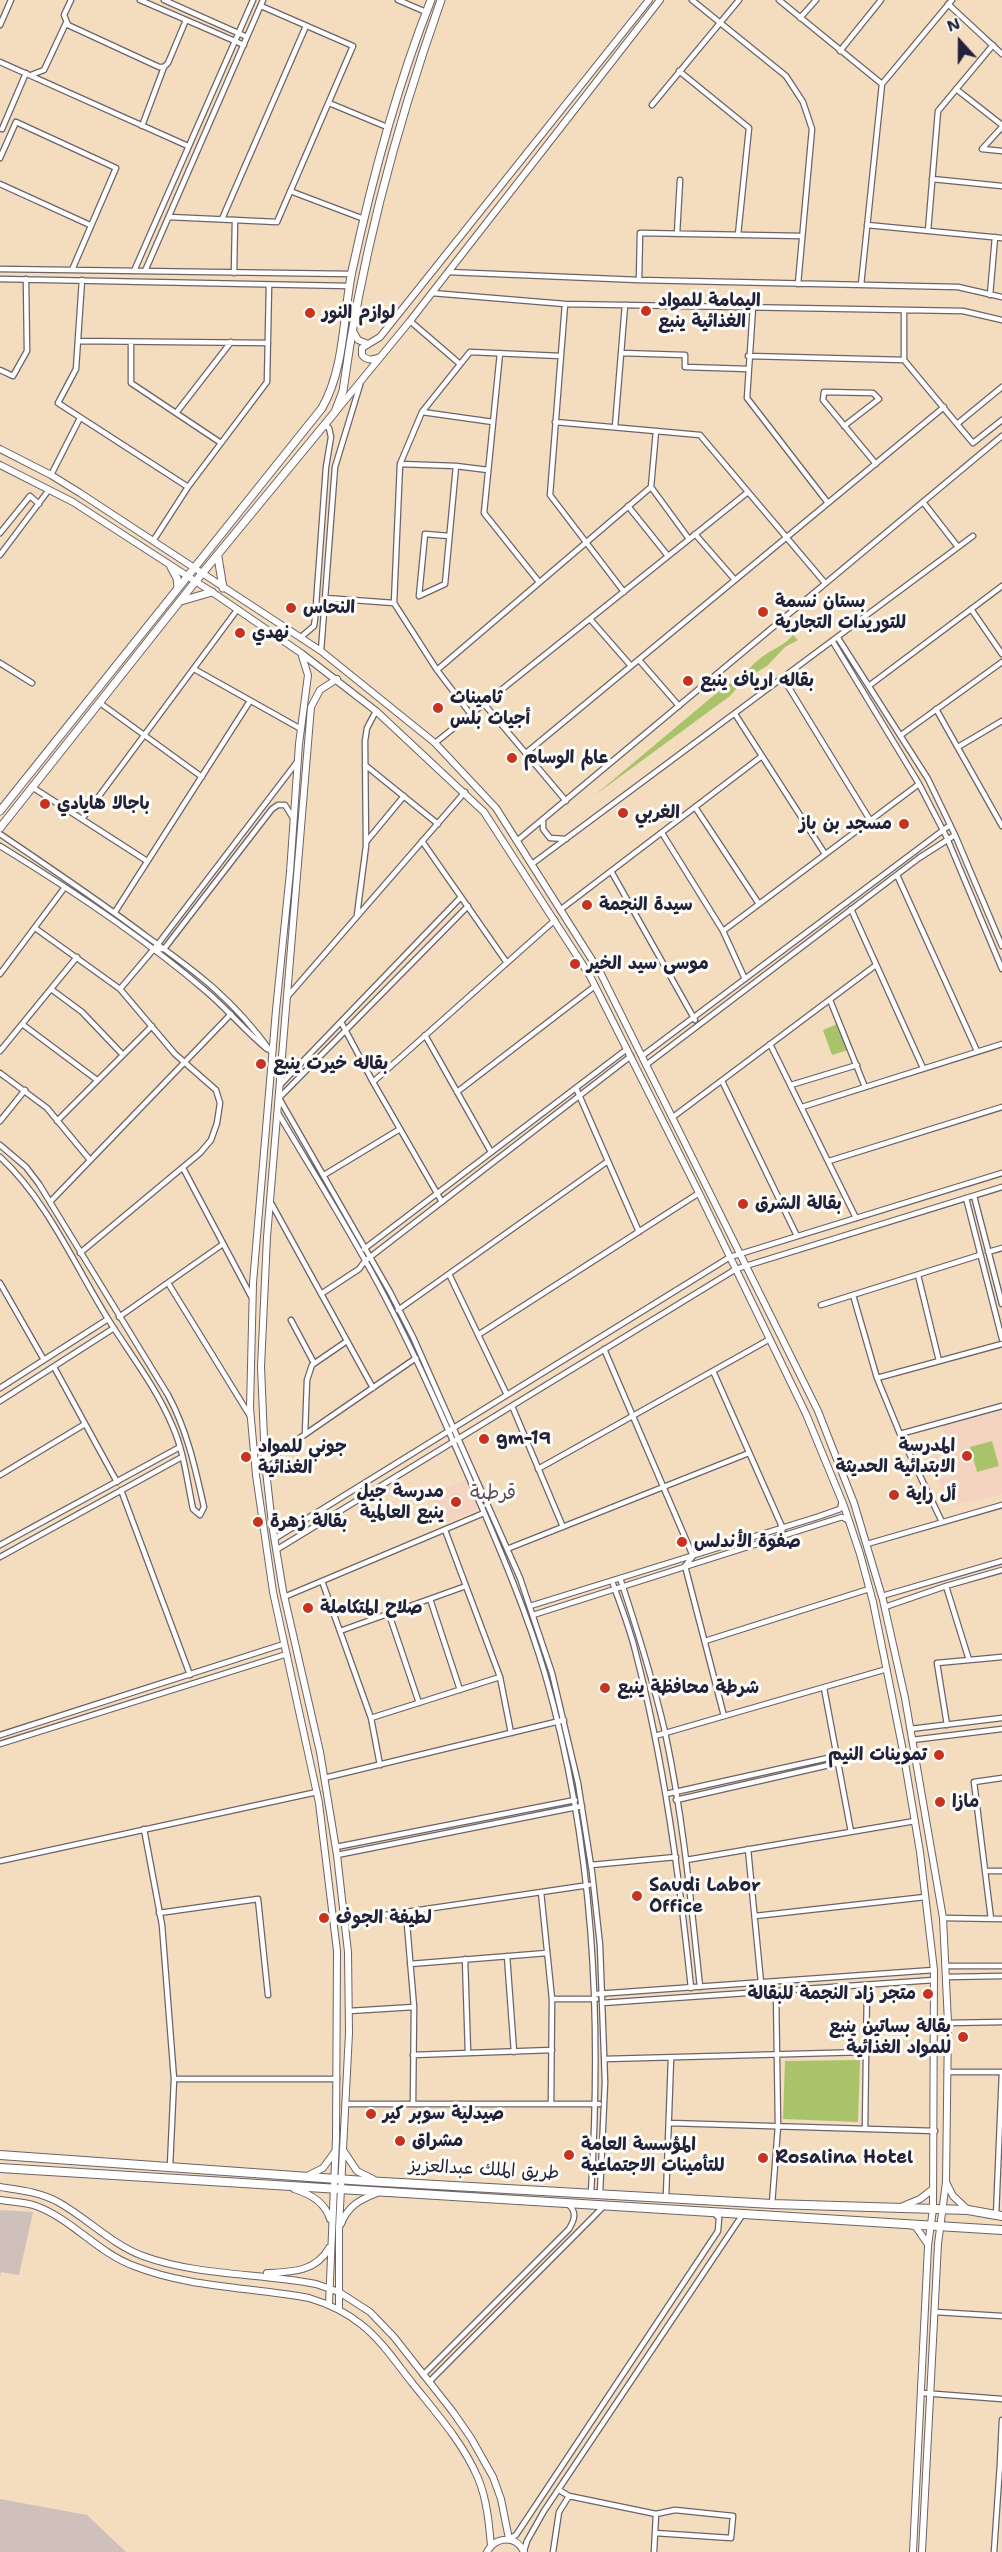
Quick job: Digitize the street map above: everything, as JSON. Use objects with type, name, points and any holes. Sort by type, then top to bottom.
[{"type":"highway","name":"طريق الملك عبدالعزيز","points":[[0,2155],[379,2182],[772,2204],[968,2210],[999,2216]]},
{"type":"highway","name":"طريق الملك عبدالعزيز","points":[[0,2168],[1002,2230]]},
{"type":"main road","points":[[335,412],[343,391],[369,244],[394,143],[441,0]]},
{"type":"main road","points":[[380,357],[370,360],[365,358],[361,351],[380,337],[649,0]]},
{"type":"main road","points":[[0,828],[195,582],[218,557],[410,321],[660,0]]},
{"type":"main road","points":[[0,811],[322,408],[332,391],[351,274],[364,219],[387,127],[429,1]]},
{"type":"main road","points":[[353,331],[358,340],[368,344]]},
{"type":"main road","points":[[0,450],[51,475],[321,651],[435,743],[496,808],[601,974],[818,1411],[854,1503],[885,1607],[912,1740],[943,1918],[948,1977],[945,2182],[944,2209],[938,2244],[922,2552]]},
{"type":"main road","points":[[0,465],[73,502],[301,653],[376,711],[465,792],[495,827],[595,986],[807,1414],[842,1501],[870,1589],[915,1821],[935,1980],[933,2209],[928,2246],[913,2552]]},
{"type":"main road","points":[[218,557],[224,588]]},
{"type":"main road","points":[[171,567],[178,588]]},
{"type":"main road","points":[[179,602],[212,592]]},
{"type":"main road","points":[[301,653],[307,665],[308,675],[298,760],[272,1053],[253,1301],[251,1417],[256,1474],[271,1583],[317,1792],[327,1857],[337,1951],[335,2150],[338,2179]]},
{"type":"main road","points":[[329,2304],[332,2226],[343,2150],[349,2011],[345,1921],[336,1846],[324,1778],[284,1597],[274,1539],[265,1462],[261,1367],[270,1201],[312,707],[320,690],[337,680]]},
{"type":"main road","points":[[305,2176],[323,2168],[335,2150]]},
{"type":"main road","points":[[343,2150],[357,2171],[379,2182]]},
{"type":"main road","points":[[945,2182],[953,2196],[968,2210]]},
{"type":"main road","points":[[0,2187],[41,2195],[58,2202],[118,2243],[172,2265],[253,2274],[329,2287],[356,2302],[382,2324],[429,2382],[484,2458],[501,2499],[509,2539]]},
{"type":"main road","points":[[288,2187],[310,2195],[321,2202],[332,2226]]},
{"type":"main road","points":[[899,2207],[914,2203],[933,2189]]},
{"type":"main road","points":[[337,2190],[339,2309]]},
{"type":"main road","points":[[339,2227],[346,2212],[353,2204],[378,2192]]},
{"type":"main road","points":[[0,2200],[36,2206],[54,2215],[88,2240],[130,2265],[166,2279],[282,2293],[329,2304],[362,2324],[460,2444],[479,2481],[484,2497],[489,2516],[488,2550]]},
{"type":"main road","points":[[910,2224],[916,2227],[928,2246]]},
{"type":"main road","points":[[938,2244],[944,2233],[956,2227]]},
{"type":"main road","points":[[253,2274],[290,2272],[312,2266],[322,2258],[331,2245]]},
{"type":"main road","points":[[488,2550],[499,2540],[509,2539],[518,2543],[524,2552]]},
{"type":"street","points":[[11,133],[1,129],[28,74],[44,69],[66,22],[64,15],[70,0]]},
{"type":"street","points":[[140,0],[244,45]]},
{"type":"street","points":[[164,0],[247,37]]},
{"type":"street","points":[[134,271],[253,0]]},
{"type":"street","points":[[145,271],[263,0]]},
{"type":"street","points":[[398,0],[426,12]]},
{"type":"street","points":[[692,0],[786,76],[803,102],[812,129],[798,284]]},
{"type":"street","points":[[652,105],[739,0]]},
{"type":"street","points":[[778,0],[882,84]]},
{"type":"street","points":[[800,18],[816,0]]},
{"type":"street","points":[[840,51],[881,0]]},
{"type":"street","points":[[0,2],[10,3],[0,25]]},
{"type":"street","points":[[861,285],[882,84],[950,2],[1002,54]]},
{"type":"street","points":[[169,217],[277,222],[291,191],[353,46],[261,6]]},
{"type":"street","points":[[142,126],[164,67],[168,63],[186,20]]},
{"type":"street","points":[[66,22],[148,62],[164,67]]},
{"type":"street","points":[[222,219],[306,26]]},
{"type":"street","points":[[928,231],[938,111],[993,45]]},
{"type":"street","points":[[0,62],[188,146]]},
{"type":"street","points":[[679,71],[749,128],[738,234]]},
{"type":"street","points":[[957,89],[1002,126],[982,149],[1002,151]]},
{"type":"street","points":[[329,103],[387,127]]},
{"type":"street","points":[[7,118],[116,168],[72,270]]},
{"type":"street","points":[[0,158],[16,122]]},
{"type":"street","points":[[932,179],[1002,186]]},
{"type":"street","points":[[677,234],[680,180]]},
{"type":"street","points":[[0,184],[90,225]]},
{"type":"street","points":[[291,191],[364,219]]},
{"type":"street","points":[[234,273],[235,220]]},
{"type":"street","points":[[867,225],[1002,238]]},
{"type":"street","points":[[639,280],[640,233],[802,236]]},
{"type":"street","points":[[990,295],[995,237]]},
{"type":"street","points":[[0,269],[351,274]]},
{"type":"street","points":[[448,272],[639,280],[958,287],[1002,297]]},
{"type":"street","points":[[0,279],[349,286]]},
{"type":"street","points":[[0,370],[14,376],[27,351],[26,279]]},
{"type":"street","points":[[82,280],[76,369],[58,403],[188,487]]},
{"type":"street","points":[[153,541],[188,487],[267,382],[269,285]]},
{"type":"street","points":[[432,293],[566,304],[963,311],[1002,320]]},
{"type":"street","points":[[566,304],[550,495],[624,592]]},
{"type":"street","points":[[615,428],[625,305]]},
{"type":"street","points":[[753,307],[747,398],[828,503]]},
{"type":"street","points":[[904,310],[904,360],[973,444],[1002,420]]},
{"type":"street","points":[[410,321],[460,364]]},
{"type":"street","points":[[79,341],[268,343]]},
{"type":"street","points":[[131,342],[131,383],[221,443]]},
{"type":"street","points":[[176,413],[231,342]]},
{"type":"street","points":[[472,716],[437,670],[394,603],[400,464],[422,412],[470,352],[561,356]]},
{"type":"street","points":[[500,353],[484,513],[539,582]]},
{"type":"street","points":[[621,353],[685,356],[685,367],[748,369]]},
{"type":"street","points":[[748,356],[904,360]]},
{"type":"street","points":[[321,651],[334,466],[361,380]]},
{"type":"street","points":[[957,424],[1002,387]]},
{"type":"street","points":[[844,426],[879,399],[873,393],[824,392],[823,400],[844,426],[876,464]]},
{"type":"street","points":[[526,753],[944,407]]},
{"type":"street","points":[[422,412],[493,422]]},
{"type":"street","points":[[51,475],[80,418]]},
{"type":"street","points":[[555,422],[700,435],[825,584]]},
{"type":"street","points":[[301,637],[314,626],[315,619],[326,467],[331,437],[329,428],[324,425]]},
{"type":"street","points":[[656,431],[651,487],[689,539]]},
{"type":"street","points":[[984,435],[993,444]]},
{"type":"street","points":[[518,840],[1002,436]]},
{"type":"street","points":[[400,464],[456,466],[488,470]]},
{"type":"street","points":[[449,536],[425,534],[419,596],[445,584],[456,466]]},
{"type":"street","points":[[437,670],[651,487]]},
{"type":"street","points":[[0,555],[48,491]]},
{"type":"street","points":[[435,743],[472,716],[748,492]]},
{"type":"street","points":[[0,533],[30,496],[39,504]]},
{"type":"street","points":[[923,502],[958,547]]},
{"type":"street","points":[[628,507],[668,556]]},
{"type":"street","points":[[695,534],[735,580]]},
{"type":"street","points":[[532,864],[973,536]]},
{"type":"street","points":[[870,685],[1002,586]]},
{"type":"street","points":[[325,598],[394,603]]},
{"type":"street","points":[[971,609],[1002,654]]},
{"type":"street","points":[[82,819],[237,610]]},
{"type":"street","points":[[590,620],[631,666]]},
{"type":"street","points":[[838,638],[928,779],[955,835],[1002,946]]},
{"type":"street","points":[[833,642],[919,784],[947,838],[1002,969]]},
{"type":"street","points":[[639,660],[679,706]]},
{"type":"street","points":[[901,735],[1002,662]]},
{"type":"street","points":[[0,663],[32,683]]},
{"type":"street","points":[[194,669],[301,729]]},
{"type":"street","points":[[783,678],[870,820]]},
{"type":"street","points":[[115,912],[250,701]]},
{"type":"street","points":[[100,703],[202,777]]},
{"type":"street","points":[[485,705],[566,801]]},
{"type":"street","points":[[936,709],[1001,823]]},
{"type":"street","points":[[357,916],[366,842],[367,728],[376,711]]},
{"type":"street","points":[[735,714],[825,854]]},
{"type":"street","points":[[958,747],[1002,722]]},
{"type":"street","points":[[560,910],[762,756]]},
{"type":"street","points":[[120,989],[158,944],[298,760]]},
{"type":"street","points":[[365,765],[438,824]]},
{"type":"street","points":[[723,931],[919,784]]},
{"type":"street","points":[[32,787],[147,861]]},
{"type":"street","points":[[288,996],[465,792]]},
{"type":"street","points":[[366,842],[404,796]]},
{"type":"street","points":[[153,950],[164,949],[273,809],[285,805],[294,820]]},
{"type":"street","points":[[695,807],[759,904]]},
{"type":"street","points":[[543,820],[543,829],[550,838],[567,839]]},
{"type":"street","points":[[642,1056],[950,825]]},
{"type":"street","points":[[662,832],[723,931],[746,979]]},
{"type":"street","points":[[0,834],[115,912],[212,985],[252,1025],[272,1053]]},
{"type":"street","points":[[646,1065],[897,874],[947,838],[955,835]]},
{"type":"street","points":[[422,841],[507,963]]},
{"type":"street","points":[[0,846],[65,887],[153,950],[206,991],[248,1033],[272,1053]]},
{"type":"street","points":[[611,871],[698,1025]]},
{"type":"street","points":[[897,874],[978,1051]]},
{"type":"street","points":[[0,974],[65,887]]},
{"type":"street","points":[[280,1084],[461,897]]},
{"type":"street","points":[[468,906],[279,1098],[366,1248],[399,1310],[459,1438],[530,1606],[564,1720],[581,1798],[594,1885],[603,1994],[604,2104],[596,2193]]},
{"type":"street","points":[[851,909],[923,1068]]},
{"type":"street","points":[[373,1082],[555,920]]},
{"type":"street","points":[[35,928],[120,989],[175,1054],[216,1090],[220,1103],[218,1123],[211,1140],[183,1168],[80,1253]]},
{"type":"street","points":[[0,1051],[77,957]]},
{"type":"street","points":[[673,1117],[876,965]]},
{"type":"street","points":[[457,1092],[595,986]]},
{"type":"street","points":[[51,989],[82,1012],[123,1054]]},
{"type":"street","points":[[830,1000],[865,1087]]},
{"type":"street","points":[[50,1202],[231,1014]]},
{"type":"street","points":[[340,1022],[442,1202]]},
{"type":"street","points":[[22,1024],[97,1080]]},
{"type":"street","points":[[57,1121],[152,1026]]},
{"type":"street","points":[[425,1035],[491,1152]]},
{"type":"street","points":[[770,1044],[856,1218]]},
{"type":"street","points":[[802,1107],[1002,1044]]},
{"type":"street","points":[[360,1252],[627,1049]]},
{"type":"street","points":[[321,1294],[359,1269],[370,1257],[631,1056]]},
{"type":"street","points":[[791,1085],[856,1065]]},
{"type":"street","points":[[0,1073],[47,1108],[90,1160]]},
{"type":"street","points":[[722,1081],[797,1236]]},
{"type":"street","points":[[576,1088],[639,1232]]},
{"type":"street","points":[[0,1121],[25,1090]]},
{"type":"street","points":[[828,1161],[1002,1107]]},
{"type":"street","points":[[278,1113],[360,1252],[416,1358],[513,1579],[544,1672],[573,1800],[586,1886],[596,1999],[596,2193]]},
{"type":"street","points":[[324,1175],[400,1129]]},
{"type":"street","points":[[0,1145],[26,1167],[50,1202],[182,1422],[204,1507],[200,1515],[193,1509],[180,1447],[173,1425],[159,1399],[31,1190],[20,1175],[0,1157]]},
{"type":"street","points":[[394,1314],[608,1161]]},
{"type":"street","points":[[183,1168],[253,1301]]},
{"type":"street","points":[[274,1539],[730,1257],[1002,1173]]},
{"type":"street","points":[[276,1550],[736,1269],[1002,1187]]},
{"type":"street","points":[[478,1335],[699,1193]]},
{"type":"street","points":[[974,1196],[1002,1304]]},
{"type":"street","points":[[966,1198],[1002,1339]]},
{"type":"street","points":[[270,1201],[373,1388]]},
{"type":"street","points":[[119,1317],[224,1245]]},
{"type":"street","points":[[988,1252],[1002,1248]]},
{"type":"street","points":[[821,1305],[980,1255]]},
{"type":"street","points":[[449,1274],[507,1395]]},
{"type":"street","points":[[918,1275],[939,1361]]},
{"type":"street","points":[[168,1283],[251,1417]]},
{"type":"street","points":[[1,1285],[44,1360]]},
{"type":"street","points":[[853,1295],[877,1378],[900,1434],[942,1522]]},
{"type":"street","points":[[0,1388],[108,1318]]},
{"type":"street","points":[[291,1320],[314,1363]]},
{"type":"street","points":[[0,1401],[114,1328]]},
{"type":"street","points":[[538,1469],[770,1339]]},
{"type":"street","points":[[305,1434],[307,1380],[314,1363],[347,1341]]},
{"type":"street","points":[[877,1378],[1002,1344]]},
{"type":"street","points":[[604,1349],[693,1556]]},
{"type":"street","points":[[265,1462],[416,1358]]},
{"type":"street","points":[[54,1367],[117,1482]]},
{"type":"street","points":[[713,1371],[785,1534]]},
{"type":"street","points":[[512,1406],[563,1527]]},
{"type":"street","points":[[900,1434],[1002,1406]]},
{"type":"street","points":[[0,1474],[85,1424]]},
{"type":"street","points":[[0,1545],[180,1447]]},
{"type":"street","points":[[507,1549],[749,1453]]},
{"type":"street","points":[[0,1557],[182,1457]]},
{"type":"street","points":[[121,1490],[190,1674]]},
{"type":"street","points":[[530,1606],[840,1509],[842,1501]]},
{"type":"street","points":[[867,1544],[1002,1505]]},
{"type":"street","points":[[284,1597],[484,1513]]},
{"type":"street","points":[[533,1615],[842,1517],[849,1521]]},
{"type":"street","points":[[445,1530],[500,1677],[511,1733]]},
{"type":"street","points":[[685,1566],[693,1556]]},
{"type":"street","points":[[882,1596],[1002,1561]]},
{"type":"street","points":[[685,1566],[724,1716]]},
{"type":"street","points":[[885,1607],[1002,1570]]},
{"type":"street","points":[[620,1578],[643,1647],[665,1733],[686,1860],[700,1987]]},
{"type":"street","points":[[322,1581],[371,1718],[380,1765]]},
{"type":"street","points":[[612,1581],[635,1647],[655,1736],[676,1857],[691,1988]]},
{"type":"street","points":[[340,1631],[466,1586]]},
{"type":"street","points":[[946,1586],[969,1660]]},
{"type":"street","points":[[705,1641],[870,1589]]},
{"type":"street","points":[[430,1599],[460,1690]]},
{"type":"street","points":[[389,1614],[419,1703]]},
{"type":"street","points":[[0,1735],[285,1644]]},
{"type":"street","points":[[0,1744],[287,1654]]},
{"type":"street","points":[[947,1725],[937,1663],[1002,1657]]},
{"type":"street","points":[[655,1736],[887,1669]]},
{"type":"street","points":[[371,1718],[500,1677]]},
{"type":"street","points":[[824,1688],[851,1832]]},
{"type":"street","points":[[910,1730],[1002,1718]]},
{"type":"street","points":[[324,1778],[564,1720]]},
{"type":"street","points":[[912,1740],[1002,1729]]},
{"type":"street","points":[[666,1794],[837,1756]]},
{"type":"street","points":[[667,1801],[838,1763]]},
{"type":"street","points":[[991,1919],[974,1782],[1002,1778]]},
{"type":"street","points":[[0,1861],[317,1792]]},
{"type":"street","points":[[336,1846],[581,1798]]},
{"type":"street","points":[[337,1855],[582,1806]]},
{"type":"street","points":[[686,1860],[915,1821]]},
{"type":"street","points":[[144,1829],[159,1913],[174,2079],[170,2168]]},
{"type":"street","points":[[748,1849],[761,1983]]},
{"type":"street","points":[[591,1865],[676,1857]]},
{"type":"street","points":[[986,1871],[1002,1871]]},
{"type":"street","points":[[345,1921],[594,1885]]},
{"type":"street","points":[[541,1892],[552,1999],[551,2104]]},
{"type":"street","points":[[755,1916],[925,1897]]},
{"type":"street","points":[[159,1913],[258,1899],[268,1995]]},
{"type":"street","points":[[406,1912],[414,2007],[413,2104]]},
{"type":"street","points":[[943,1918],[1002,1919]]},
{"type":"street","points":[[410,1964],[547,1953]]},
{"type":"street","points":[[507,1956],[514,2052]]},
{"type":"street","points":[[465,1959],[468,2053]]},
{"type":"street","points":[[947,1966],[1002,1966]]},
{"type":"street","points":[[596,1999],[603,1994],[934,1970]]},
{"type":"street","points":[[948,1977],[1002,1976]]},
{"type":"street","points":[[552,1999],[596,1999],[603,2002],[935,1980]]},
{"type":"street","points":[[761,1983],[776,1991]]},
{"type":"street","points":[[865,2129],[867,1985]]},
{"type":"street","points":[[772,2204],[778,2126],[776,1991]]},
{"type":"street","points":[[349,2011],[414,2007]]},
{"type":"street","points":[[948,2023],[1002,2022]]},
{"type":"street","points":[[413,2055],[552,2050]]},
{"type":"street","points":[[605,2060],[866,2052]]},
{"type":"street","points":[[666,2197],[671,2058]]},
{"type":"street","points":[[947,2072],[1002,2072],[999,2216]]},
{"type":"street","points":[[174,2079],[337,2079]]},
{"type":"street","points":[[345,2104],[604,2104]]},
{"type":"street","points":[[669,2123],[935,2131]]},
{"type":"street","points":[[423,2375],[569,2229],[574,2215],[573,2209],[568,2204]]},
{"type":"street","points":[[429,2382],[604,2206]]},
{"type":"street","points":[[509,2539],[514,2537],[521,2527],[714,2237],[720,2223],[714,2212]]},
{"type":"street","points":[[524,2552],[527,2541],[559,2490],[743,2214]]},
{"type":"street","points":[[714,2237],[721,2236],[723,2244]]},
{"type":"street","points":[[935,2312],[1002,2316]]},
{"type":"street","points":[[627,2367],[636,2374]]},
{"type":"street","points":[[922,2393],[1002,2399]]},
{"type":"street","points":[[994,2552],[1002,2420]]},
{"type":"street","points":[[559,2490],[569,2496],[656,2514],[675,2510],[733,2516],[731,2538],[655,2533]]},
{"type":"street","points":[[553,2552],[559,2512],[569,2496]]},
{"type":"street","points":[[654,2552],[656,2514]]},
{"type":"street","points":[[506,2522],[511,2529],[521,2527]]},
{"type":"shaded area","name":"المدرسة الابتدائية الحديثة","points":[[1002,1411],[1002,1494],[951,1506],[926,1459],[949,1448],[942,1426]]},
{"type":"shaded area","name":"مدرسة جيل ينبع العالمية","points":[[467,1479],[480,1508],[443,1524],[432,1495]]},
{"type":"shaded area","points":[[0,2210],[33,2212],[19,2275],[1,2272],[0,2277]]},
{"type":"shaded area","points":[[0,2499],[87,2515],[126,2552],[0,2552]]},
{"type":"green space","points":[[793,635],[798,640],[785,647],[767,666],[744,680],[730,696],[595,795],[725,686],[742,676],[757,661]]},
{"type":"green space","points":[[837,1024],[848,1050],[832,1055],[823,1030]]},
{"type":"green space","points":[[992,1441],[999,1466],[977,1472],[970,1447]]},
{"type":"green space","points":[[860,2060],[858,2122],[783,2119],[785,2061]]},
{"type":"place","name":"اليمامة للمواد الغذائية ينبع","points":[[646,311]]},
{"type":"place","name":"لوازم النور","points":[[310,313]]},
{"type":"place","name":"النحاس","points":[[291,608]]},
{"type":"place","name":"بستان نسمة للتوريدات التجارية","points":[[763,612]]},
{"type":"place","name":"نهدي","points":[[240,633]]},
{"type":"place","name":"بقاله ارياف ينبع","points":[[688,681]]},
{"type":"place","name":"ثاميناث أجياث بلس","points":[[438,708]]},
{"type":"place","name":"عالم الوسام","points":[[512,758]]},
{"type":"place","name":"باجالا هايادي","points":[[45,804]]},
{"type":"place","name":"الغربي","points":[[623,813]]},
{"type":"place","name":"مسجد بن باز","points":[[904,824]]},
{"type":"place","name":"سيدة النجمة","points":[[587,905]]},
{"type":"place","name":"موسى سيد الخير","points":[[575,964]]},
{"type":"place","name":"بقاله خيرت ينبع","points":[[261,1064]]},
{"type":"place","name":"بقالة الشرق","points":[[743,1204]]},
{"type":"place","name":"gm-19","points":[[484,1439]]},
{"type":"place","name":"المدرسة الابتدائية الحديثة","points":[[967,1456]]},
{"type":"place","name":"جوني للمواد الغذائية","points":[[246,1457]]},
{"type":"place","name":"أل راية","points":[[894,1495]]},
{"type":"place","name":"مدرسة جيل ينبع العالمية","points":[[456,1502]]},
{"type":"place","name":"بقالة زهرة","points":[[258,1522]]},
{"type":"place","name":"صفوة الأندلس","points":[[682,1542]]},
{"type":"place","name":"صلاح المتكاملة","points":[[308,1608]]},
{"type":"place","name":"شرطة محافظة ينبع","points":[[605,1688]]},
{"type":"place","name":"تموينات النيم","points":[[939,1755]]},
{"type":"place","name":"مازا","points":[[940,1802]]},
{"type":"place","name":"Saudi Labor Office","points":[[637,1896]]},
{"type":"place","name":"لطيفة الجوف","points":[[324,1918]]},
{"type":"place","name":"متجر زاد النجمة للبقالة","points":[[928,1994]]},
{"type":"place","name":"بقالة بساتين ينبع للمواد الغذائية","points":[[963,2037]]},
{"type":"place","name":"صيدلية سوبر كير","points":[[371,2114]]},
{"type":"place","name":"مشراق","points":[[400,2141]]},
{"type":"place","name":"المؤسسة العامة للتأمينات الاجتماعية","points":[[569,2155]]},
{"type":"place","name":"Rosalina Hotel","points":[[763,2158]]},
{"type":"district","name":"قرطبة","points":[[493,1494]]}]
